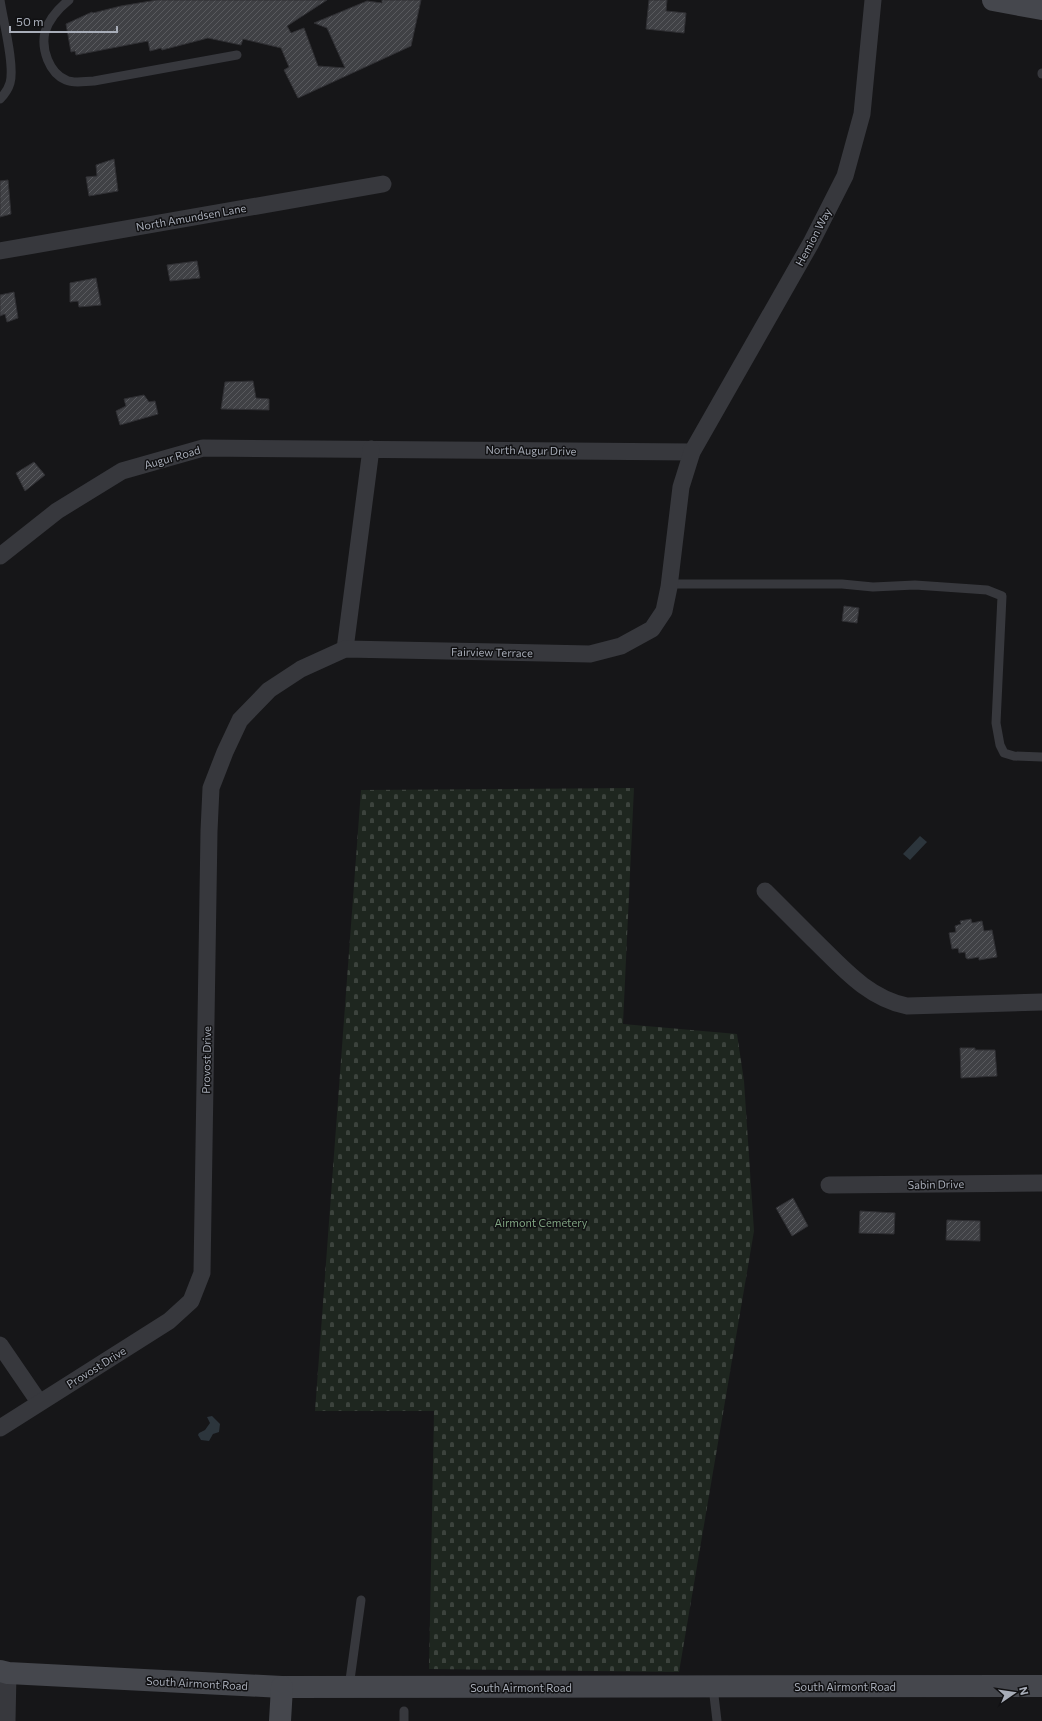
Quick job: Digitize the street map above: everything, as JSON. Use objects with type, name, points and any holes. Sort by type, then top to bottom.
[{"type":"street","name":"Hemion Way","points":[[692,452],[811,243],[845,176],[862,114],[873,0]]},
{"type":"street","points":[[993,0],[1042,9]]},
{"type":"street","name":"North Amundsen Lane","points":[[0,251],[383,184]]},
{"type":"street","name":"Augur Road","points":[[0,556],[57,511],[122,471],[203,448],[370,449]]},
{"type":"street","name":"North Augur Drive","points":[[370,449],[692,452]]},
{"type":"street","points":[[345,649],[370,449]]},
{"type":"street","name":"Fairview Terrace","points":[[345,649],[590,654],[621,646],[652,629],[664,611],[669,584],[681,487],[692,452]]},
{"type":"street","name":"Provost Drive","points":[[0,1428],[169,1321],[191,1301],[202,1273],[204,1237],[209,831],[211,788],[225,752],[240,720],[269,690],[301,669],[345,649]]},
{"type":"street","points":[[765,891],[824,952],[865,988],[892,1002],[907,1006],[1042,1002]]},
{"type":"street","name":"Sabin Drive","points":[[829,1185],[1042,1183]]},
{"type":"street","points":[[0,1345],[39,1402]]},
{"type":"street","points":[[4,1672],[7,1721]]},
{"type":"street","name":"South Airmont Road","points":[[4,1672],[282,1687],[1042,1686]]},
{"type":"street","points":[[280,1721],[282,1687]]},
{"type":"lane","points":[[0,0],[11,67],[10,83],[6,93],[0,99]]},
{"type":"lane","points":[[69,0],[59,9],[51,20],[46,32],[45,49],[49,63],[56,74],[66,80],[77,82],[94,81],[237,55]]},
{"type":"lane","points":[[669,584],[842,584],[873,587],[915,585],[987,590],[1002,596],[996,723],[1000,745],[1004,753],[1014,756],[1042,757]]},
{"type":"lane","points":[[349,1687],[361,1600]]},
{"type":"lane","points":[[713,1687],[717,1721]]},
{"type":"lane","points":[[404,1711],[404,1721]]},
{"type":"green space","name":"Airmont Cemetery","points":[[634,788],[623,1024],[737,1034],[744,1081],[754,1231],[679,1672],[429,1669],[434,1411],[315,1411],[361,790]]},
{"type":"shaded area","points":[[920,836],[927,842],[910,860],[903,854]]},
{"type":"shaded area","points":[[212,1416],[220,1424],[219,1432],[213,1434],[209,1441],[201,1440],[198,1435],[205,1430],[210,1423],[207,1417]]},
{"type":"building","points":[[157,0],[327,0],[287,26],[291,33],[304,28],[318,66],[345,68],[327,28],[314,23],[367,1],[382,3],[382,0],[421,0],[411,46],[298,98],[284,70],[289,67],[281,48],[243,39],[241,45],[208,38],[162,50],[161,48],[150,51],[148,41],[76,55],[75,51],[71,52],[66,24],[92,12]]},
{"type":"building","points":[[649,0],[667,0],[666,11],[686,13],[684,33],[646,29]]},
{"type":"building","points":[[114,159],[118,191],[89,196],[86,177],[97,176],[96,165]]},
{"type":"building","points":[[8,180],[11,214],[0,217],[0,181]]},
{"type":"building","points":[[197,261],[200,278],[170,281],[167,265]]},
{"type":"building","points":[[96,278],[101,305],[79,307],[78,301],[70,302],[70,283]]},
{"type":"building","points":[[14,292],[18,318],[7,322],[5,314],[0,316],[0,295]]},
{"type":"building","points":[[253,381],[256,398],[269,399],[269,410],[221,409],[225,382]]},
{"type":"building","points":[[144,395],[149,402],[155,401],[158,414],[120,425],[116,411],[126,406],[124,399]]},
{"type":"building","points":[[34,462],[45,475],[25,491],[16,473]]},
{"type":"building","points":[[844,606],[859,608],[857,623],[842,621]]},
{"type":"building","points":[[971,919],[972,923],[982,921],[984,931],[992,930],[997,957],[979,960],[979,957],[968,959],[966,958],[965,952],[959,953],[958,948],[952,949],[949,933],[956,932],[955,926],[961,924],[960,921]]},
{"type":"building","points":[[960,1048],[995,1050],[997,1076],[961,1078]]},
{"type":"building","points":[[793,1198],[808,1226],[792,1236],[776,1208]]},
{"type":"building","points":[[860,1211],[895,1213],[894,1234],[859,1233]]},
{"type":"building","points":[[947,1220],[980,1221],[980,1241],[946,1240]]}]
